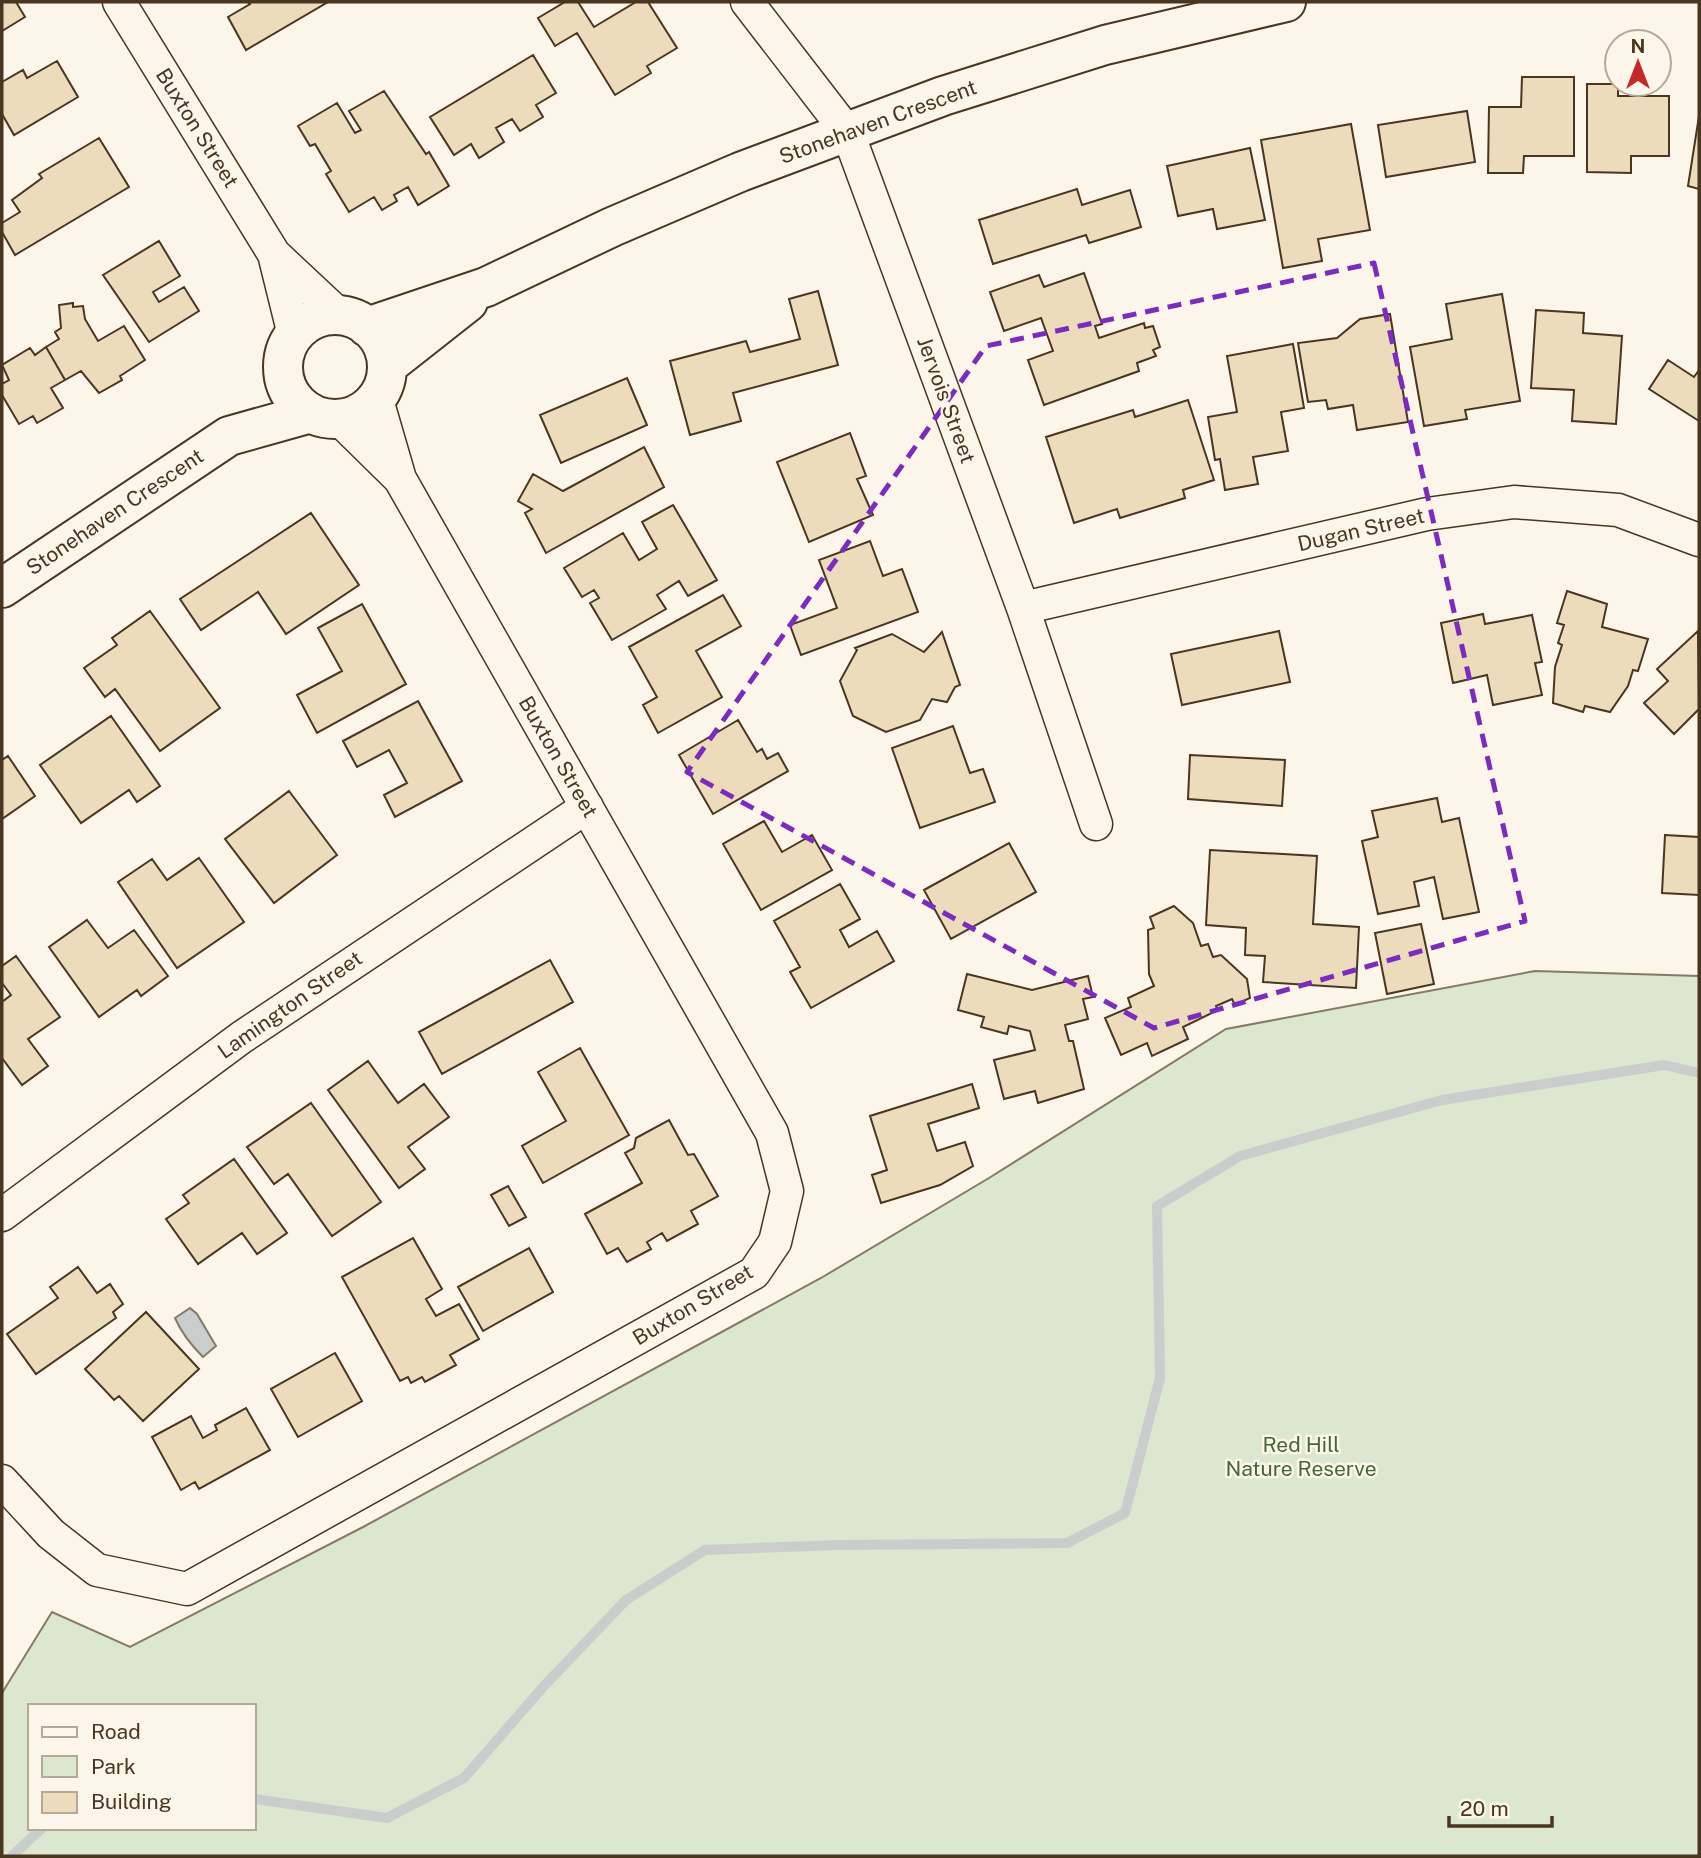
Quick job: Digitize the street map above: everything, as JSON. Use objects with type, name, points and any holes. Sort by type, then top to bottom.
[{"type":"street","name":"Buxton Street","points":[[119,2],[274,254],[352,320]]},
{"type":"street","name":"Jervois Street","points":[[747,2],[848,133],[1023,608],[1096,824]]},
{"type":"street","name":"Stonehaven Crescent","points":[[352,320],[486,287],[612,227],[727,177],[943,96],[1105,45],[1276,3]]},
{"type":"street","name":"Buxton Street","points":[[274,254],[289,353]]},
{"type":"street","name":"Stonehaven Crescent","points":[[383,382],[486,287]]},
{"type":"street","points":[[352,320],[384,348],[383,382],[358,415],[326,416],[293,398],[289,353],[306,324],[352,320]]},
{"type":"street","name":"Stonehaven Crescent","points":[[2,588],[229,436],[289,353]]},
{"type":"street","name":"Buxton Street","points":[[2,1481],[51,1534],[97,1570],[187,1589],[754,1273],[775,1242],[787,1191],[772,1133],[400,479],[383,382]]},
{"type":"street","name":"Buxton Street","points":[[326,416],[400,479]]},
{"type":"street","name":"Stonehaven Crescent","points":[[229,436],[326,416]]},
{"type":"street","name":"Dugan Street","points":[[1023,608],[1427,514],[1514,502],[1618,510],[1699,540]]},
{"type":"street","name":"Lamington Street","points":[[2,1215],[242,1037],[587,807]]},
{"type":"highlighted area","points":[[1374,263],[1525,921],[1154,1028],[687,772],[986,346]]},
{"type":"green space","name":"Red Hill Nature Reserve","points":[[1535,971],[1699,976],[1699,1856],[2,1856],[2,1693],[52,1612],[130,1647],[365,1526],[821,1278],[989,1178],[1226,1029]]},
{"type":"shaded area","points":[[190,1308],[197,1314],[216,1346],[203,1357],[187,1339],[175,1318]]},
{"type":"building","points":[[2,2],[16,2],[25,17],[2,31]]},
{"type":"building","points":[[248,2],[328,2],[246,50],[228,17],[250,4]]},
{"type":"building","points":[[565,2],[578,2],[594,27],[636,2],[648,2],[677,48],[647,66],[651,73],[615,95],[577,33],[555,46],[538,18]]},
{"type":"building","points":[[533,55],[556,93],[536,105],[543,117],[520,131],[512,119],[496,128],[504,142],[479,158],[471,144],[454,155],[430,117]]},
{"type":"building","points":[[57,61],[78,97],[14,135],[2,114],[2,82],[23,70],[27,78]]},
{"type":"building","points":[[1522,77],[1574,77],[1574,156],[1524,156],[1523,173],[1488,173],[1489,107],[1521,107]]},
{"type":"building","points":[[1587,84],[1603,84],[1603,98],[1669,98],[1669,156],[1631,156],[1631,173],[1587,172]]},
{"type":"building","points":[[384,91],[426,154],[429,152],[449,186],[418,205],[408,187],[394,195],[397,201],[382,210],[374,197],[349,212],[326,174],[331,171],[315,144],[310,146],[298,126],[337,103],[355,133],[361,130],[349,111]]},
{"type":"building","points":[[1467,111],[1475,162],[1386,177],[1378,125]]},
{"type":"building","points":[[1699,116],[1699,189],[1688,186]]},
{"type":"building","points":[[1351,124],[1370,230],[1318,239],[1322,261],[1283,268],[1261,140]]},
{"type":"building","points":[[99,138],[129,187],[15,255],[2,232],[2,223],[20,212],[12,200],[42,178],[39,174]]},
{"type":"building","points":[[1250,148],[1265,220],[1217,229],[1213,209],[1178,216],[1167,166]]},
{"type":"building","points":[[1077,189],[1082,205],[1130,190],[1141,227],[1089,243],[1086,235],[993,264],[979,220]]},
{"type":"building","points":[[159,241],[180,276],[153,292],[159,302],[184,287],[199,311],[149,342],[103,275]]},
{"type":"building","points":[[1084,273],[1102,324],[1095,326],[1099,338],[1144,323],[1145,328],[1153,326],[1160,347],[1153,350],[1156,356],[1137,363],[1139,371],[1044,405],[1028,360],[1053,351],[1041,318],[1004,331],[990,292],[1039,275],[1044,287]]},
{"type":"building","points":[[818,291],[838,365],[733,393],[741,421],[690,435],[670,361],[746,341],[750,352],[800,339],[789,299]]},
{"type":"building","points":[[1502,294],[1520,401],[1465,410],[1467,419],[1424,426],[1410,347],[1452,339],[1446,304]]},
{"type":"building","points":[[73,303],[73,307],[83,306],[85,319],[98,341],[124,326],[145,360],[120,376],[122,380],[99,393],[81,371],[65,380],[46,347],[59,339],[55,332],[61,328],[59,305]]},
{"type":"building","points":[[1536,310],[1584,313],[1583,333],[1622,336],[1616,424],[1572,421],[1574,390],[1531,388]]},
{"type":"building","points":[[1390,314],[1408,422],[1357,430],[1353,405],[1328,409],[1326,400],[1308,402],[1298,343],[1337,338],[1360,319]]},
{"type":"building","points":[[1293,344],[1304,408],[1281,412],[1288,451],[1253,457],[1258,484],[1225,490],[1220,459],[1215,460],[1208,417],[1237,412],[1227,356]]},
{"type":"building","points":[[46,347],[65,380],[51,388],[63,408],[37,423],[33,416],[19,424],[2,395],[2,384],[9,380],[2,365],[30,348],[35,355]]},
{"type":"building","points":[[1668,360],[1694,377],[1699,370],[1699,421],[1649,389]]},
{"type":"building","points":[[627,378],[647,425],[561,463],[540,415]]},
{"type":"building","points":[[1188,400],[1214,480],[1183,490],[1185,498],[1120,518],[1117,509],[1074,523],[1046,437],[1133,410],[1135,417]]},
{"type":"building","points":[[850,433],[866,476],[857,479],[873,515],[809,542],[777,462]]},
{"type":"building","points":[[644,447],[664,487],[546,553],[525,513],[532,509],[518,501],[533,474],[563,491]]},
{"type":"building","points":[[673,505],[717,580],[688,596],[679,581],[657,595],[666,609],[612,640],[590,603],[599,598],[594,590],[582,597],[564,568],[623,533],[639,560],[657,549],[642,522]]},
{"type":"building","points":[[311,513],[359,585],[286,634],[258,592],[201,630],[180,599]]},
{"type":"building","points":[[870,541],[883,576],[902,569],[918,612],[801,655],[790,625],[837,608],[819,560]]},
{"type":"building","points":[[1567,591],[1607,604],[1602,627],[1648,639],[1638,671],[1633,670],[1628,686],[1610,712],[1585,706],[1583,712],[1553,703],[1555,667],[1562,645],[1558,643],[1564,625],[1557,623]]},
{"type":"building","points":[[723,595],[741,626],[696,651],[722,697],[658,733],[643,705],[657,697],[629,647]]},
{"type":"building","points":[[362,604],[406,684],[317,733],[297,695],[342,671],[318,628]]},
{"type":"building","points":[[150,611],[220,708],[160,751],[115,689],[105,697],[84,668],[117,645],[112,638]]},
{"type":"building","points":[[1483,614],[1485,624],[1532,615],[1542,662],[1535,663],[1542,695],[1493,705],[1487,675],[1453,683],[1441,623]]},
{"type":"building","points":[[1279,631],[1290,682],[1182,705],[1171,654]]},
{"type":"building","points":[[1698,631],[1699,709],[1674,734],[1644,703],[1668,681],[1657,669]]},
{"type":"building","points":[[942,632],[960,685],[955,687],[947,702],[932,699],[920,720],[886,732],[853,716],[840,681],[857,650],[855,648],[892,634],[924,652]]},
{"type":"building","points":[[418,701],[462,781],[395,817],[384,795],[407,783],[389,750],[357,767],[343,741]]},
{"type":"building","points":[[111,716],[160,786],[137,802],[129,790],[81,823],[40,765]]},
{"type":"building","points":[[738,720],[757,752],[762,749],[767,759],[778,753],[788,771],[713,814],[679,755]]},
{"type":"building","points":[[953,726],[970,773],[983,769],[995,802],[920,828],[892,748]]},
{"type":"building","points":[[1190,755],[1285,760],[1282,806],[1188,799]]},
{"type":"building","points":[[8,756],[35,796],[2,819],[2,760]]},
{"type":"building","points":[[289,791],[337,855],[274,903],[225,839]]},
{"type":"building","points":[[1437,798],[1442,822],[1459,818],[1479,912],[1443,919],[1434,877],[1414,882],[1419,906],[1378,914],[1362,841],[1378,837],[1372,811]]},
{"type":"building","points":[[764,821],[782,852],[812,835],[832,870],[761,910],[723,844]]},
{"type":"building","points":[[1665,835],[1699,837],[1699,895],[1662,893]]},
{"type":"building","points":[[1009,843],[1036,892],[951,939],[924,890]]},
{"type":"building","points":[[1210,850],[1317,856],[1313,924],[1359,927],[1356,988],[1263,982],[1265,956],[1245,955],[1246,928],[1206,925]]},
{"type":"building","points":[[199,858],[244,922],[177,968],[118,882],[152,859],[167,880]]},
{"type":"building","points":[[840,884],[860,919],[840,930],[849,947],[877,931],[894,961],[811,1008],[790,972],[800,967],[774,921]]},
{"type":"building","points":[[1174,906],[1193,923],[1201,946],[1208,944],[1213,957],[1221,955],[1247,979],[1250,998],[1235,1005],[1232,999],[1216,1006],[1218,1010],[1183,1027],[1188,1039],[1152,1056],[1147,1043],[1121,1055],[1105,1018],[1131,1007],[1128,998],[1154,986],[1149,974],[1148,930],[1154,928],[1150,917]]},
{"type":"building","points":[[87,920],[108,948],[134,930],[168,976],[141,996],[137,990],[99,1017],[49,947]]},
{"type":"building","points":[[1421,924],[1434,984],[1387,994],[1375,933]]},
{"type":"building","points":[[16,956],[60,1017],[28,1039],[48,1066],[22,1085],[2,1058],[2,1002],[11,995],[2,983],[2,966]]},
{"type":"building","points":[[550,960],[573,1002],[442,1074],[419,1032]]},
{"type":"building","points":[[967,974],[1032,990],[1088,976],[1093,997],[1083,999],[1088,1019],[1065,1025],[1069,1041],[1073,1041],[1084,1089],[1038,1103],[1035,1091],[1004,1099],[994,1060],[1035,1050],[1030,1031],[1009,1026],[1007,1034],[981,1027],[984,1017],[958,1010]]},
{"type":"building","points":[[580,1048],[629,1135],[543,1183],[522,1146],[566,1121],[538,1072]]},
{"type":"building","points":[[368,1061],[398,1103],[424,1084],[449,1117],[408,1147],[425,1169],[399,1188],[328,1090]]},
{"type":"building","points":[[972,1084],[979,1108],[928,1124],[937,1151],[965,1142],[973,1166],[940,1185],[881,1203],[872,1175],[887,1170],[870,1116]]},
{"type":"building","points":[[311,1103],[381,1202],[332,1236],[288,1174],[274,1184],[247,1147]]},
{"type":"building","points":[[669,1120],[688,1155],[694,1154],[718,1196],[691,1211],[698,1224],[667,1241],[662,1233],[647,1242],[651,1249],[627,1262],[618,1248],[607,1254],[585,1214],[642,1183],[625,1153],[634,1148],[636,1138]]},
{"type":"building","points":[[234,1159],[287,1233],[257,1254],[242,1233],[198,1264],[166,1219],[189,1203],[183,1195]]},
{"type":"building","points":[[508,1186],[526,1217],[509,1226],[491,1195]]},
{"type":"building","points":[[413,1238],[442,1289],[426,1299],[436,1316],[459,1304],[479,1339],[450,1355],[456,1365],[425,1382],[422,1377],[411,1383],[408,1377],[400,1381],[342,1277]]},
{"type":"building","points":[[529,1248],[553,1292],[483,1331],[458,1287]]},
{"type":"building","points":[[78,1267],[97,1293],[110,1284],[123,1304],[113,1312],[116,1318],[36,1374],[7,1334],[58,1298],[50,1287]]},
{"type":"building","points":[[146,1312],[199,1369],[143,1421],[119,1396],[114,1400],[85,1369]]},
{"type":"building","points":[[335,1353],[362,1401],[298,1437],[271,1389]]},
{"type":"building","points":[[246,1408],[270,1450],[199,1489],[195,1482],[181,1490],[152,1437],[191,1416],[203,1438],[217,1430],[215,1425]]},
{"type":"waterway","points":[[256,1799],[387,1818],[464,1778],[544,1686],[626,1600],[705,1550],[838,1545],[1067,1543],[1125,1513],[1160,1378],[1157,1206],[1240,1156],[1442,1100],[1664,1065],[1699,1073]]},
{"type":"waterway","points":[[12,1856],[40,1830]]}]
